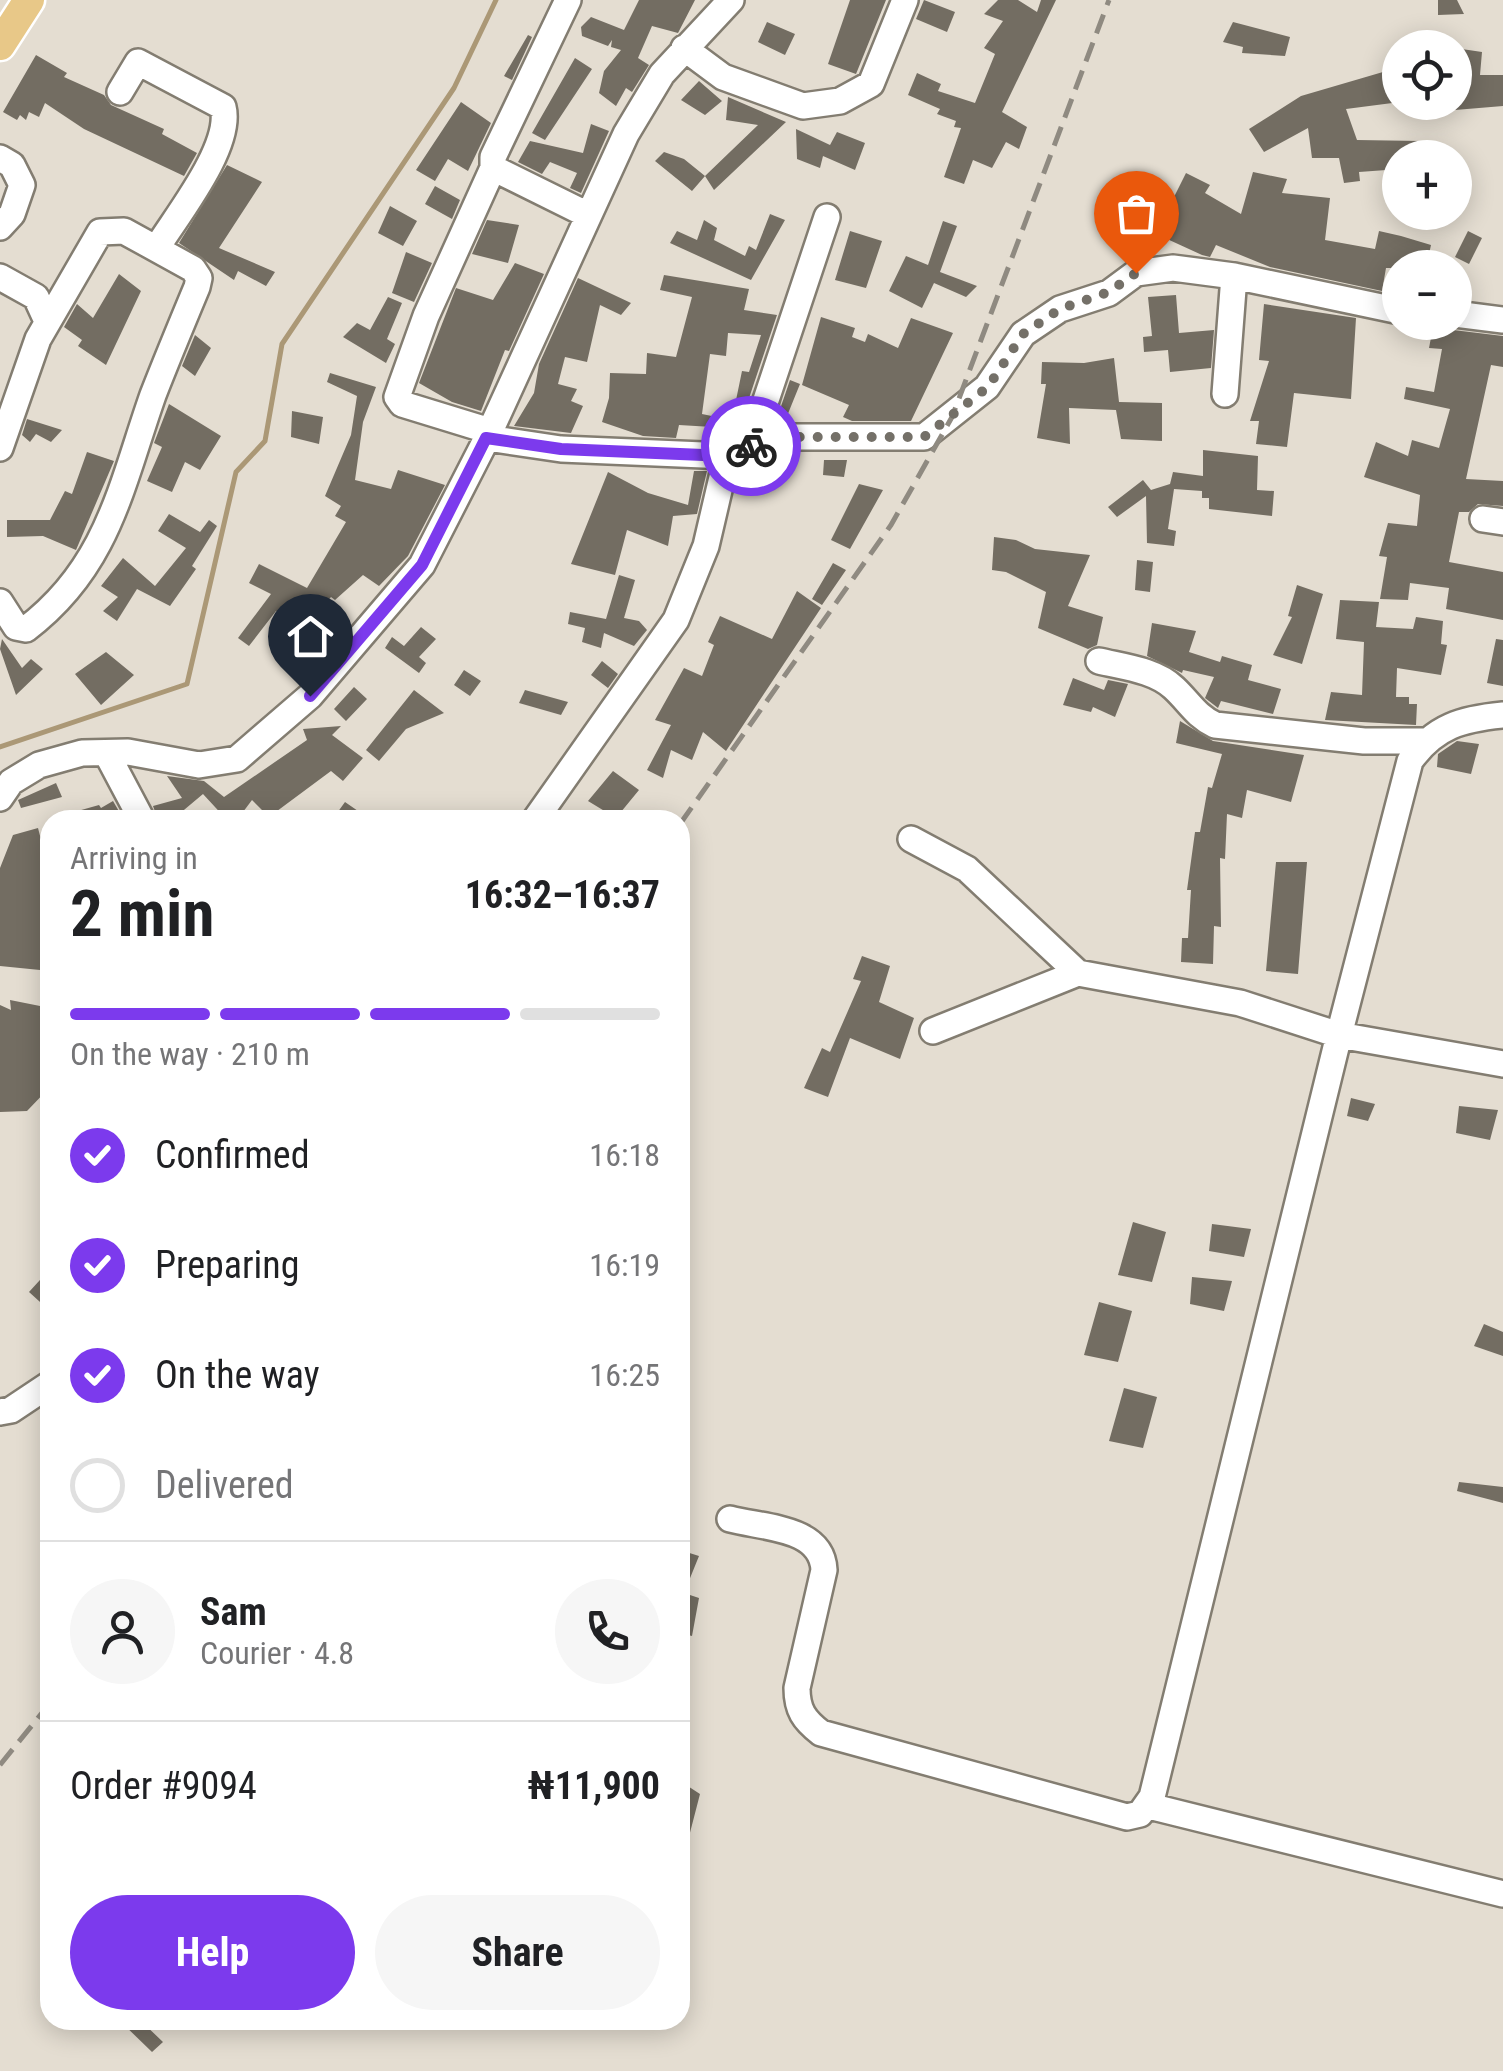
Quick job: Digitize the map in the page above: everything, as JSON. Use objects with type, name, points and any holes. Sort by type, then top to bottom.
[{"type":"main road","points":[[0,45],[29,0]]},
{"type":"street","points":[[568,0],[426,316],[397,398],[402,404],[488,435],[561,449],[727,456],[749,451],[827,217]]},
{"type":"street","points":[[0,798],[11,782],[39,765],[82,753],[128,752],[199,764],[237,759],[310,696],[422,565],[488,435],[586,214],[626,134],[662,74],[731,0]]},
{"type":"street","points":[[684,48],[722,76],[803,106],[840,101],[872,84],[905,0]]},
{"type":"street","points":[[120,92],[138,62],[223,107],[226,118],[207,170],[158,246]]},
{"type":"street","points":[[0,158],[12,165],[22,185],[12,214],[0,226]]},
{"type":"street","points":[[492,168],[586,214]]},
{"type":"street","points":[[0,448],[47,320],[100,232],[124,230],[158,246],[198,278],[108,531],[79,576],[26,629],[16,627],[0,602]]},
{"type":"street","points":[[756,437],[924,437],[988,387],[1023,334],[1060,309],[1109,292],[1136,273],[1173,268],[1234,276],[1382,307]]},
{"type":"street","points":[[1224,394],[1234,276]]},
{"type":"street","points":[[0,277],[36,298],[47,320]]},
{"type":"street","points":[[1472,316],[1503,320]]},
{"type":"street","points":[[543,810],[676,620],[706,546],[727,456]]},
{"type":"street","points":[[1099,662],[1155,675],[1174,688],[1196,716],[1215,725],[1364,741],[1424,741]]},
{"type":"street","points":[[730,1519],[810,1539],[824,1556],[797,1688],[797,1704],[806,1722],[820,1733],[1126,1817],[1140,1814],[1149,1806],[1410,760],[1424,741],[1445,726],[1503,715]]},
{"type":"street","points":[[107,754],[137,810]]},
{"type":"street","points":[[911,839],[967,869],[1078,973]]},
{"type":"street","points":[[933,1030],[1078,973],[1240,1004],[1339,1034],[1503,1064]]},
{"type":"street","points":[[0,1412],[11,1410],[40,1391]]},
{"type":"street","points":[[1149,1806],[1503,1894]]},
{"type":"building","points":[[639,0],[695,0],[678,33],[652,26],[638,58],[649,65],[632,92],[626,88],[616,106],[599,93],[604,71],[621,50],[611,47],[612,40],[608,46],[582,36],[581,27],[591,17],[624,30]]},
{"type":"building","points":[[850,0],[886,0],[856,74],[828,64]]},
{"type":"building","points":[[924,0],[955,12],[947,32],[916,19]]},
{"type":"building","points":[[998,0],[1018,0],[1037,12],[1041,0],[1056,0],[1002,112],[1027,127],[1019,149],[1006,142],[992,168],[973,160],[964,184],[944,177],[961,128],[954,127],[956,121],[937,114],[940,109],[908,95],[917,73],[941,84],[938,91],[975,103],[995,54],[984,48],[1003,21],[984,14]]},
{"type":"building","points":[[1438,0],[1457,0],[1464,14],[1438,15]]},
{"type":"building","points":[[767,22],[795,34],[785,55],[758,42]]},
{"type":"building","points":[[1233,22],[1290,37],[1285,56],[1242,53],[1243,47],[1223,42]]},
{"type":"building","points":[[528,35],[532,37],[512,80],[504,76]]},
{"type":"building","points":[[1472,51],[1482,52],[1480,75],[1503,75],[1503,106],[1472,109]]},
{"type":"building","points":[[36,55],[67,73],[64,77],[104,95],[111,105],[164,129],[162,134],[197,153],[184,176],[84,129],[45,103],[39,117],[29,112],[26,120],[3,112]]},
{"type":"building","points":[[575,58],[592,69],[545,140],[532,133]]},
{"type":"building","points":[[1382,72],[1382,104],[1346,109],[1357,140],[1382,140],[1382,170],[1359,172],[1360,181],[1344,183],[1339,158],[1312,158],[1308,128],[1264,152],[1249,129],[1301,96]]},
{"type":"building","points":[[699,81],[722,101],[705,115],[681,100]]},
{"type":"building","points":[[728,97],[786,122],[714,190],[705,176],[758,125],[726,120]]},
{"type":"building","points":[[461,102],[491,123],[468,171],[448,159],[435,181],[416,170]]},
{"type":"building","points":[[591,124],[609,131],[581,193],[570,188],[577,173],[550,162],[542,174],[518,162],[530,141],[583,153]]},
{"type":"building","points":[[796,129],[830,145],[837,132],[865,143],[855,170],[823,156],[820,168],[797,159]]},
{"type":"building","points":[[664,152],[684,159],[705,176],[692,191],[655,161]]},
{"type":"building","points":[[227,165],[262,182],[219,248],[275,272],[266,286],[238,271],[234,280],[179,243]]},
{"type":"building","points":[[1253,172],[1287,179],[1282,193],[1330,198],[1325,240],[1375,249],[1379,231],[1431,245],[1430,250],[1382,250],[1382,291],[1270,267],[1216,245],[1210,257],[1202,255],[1154,233],[1144,253],[1099,230],[1110,208],[1125,216],[1146,181],[1174,197],[1186,173],[1210,185],[1205,193],[1241,214]]},
{"type":"building","points":[[435,186],[460,200],[452,219],[425,204]]},
{"type":"building","points":[[390,206],[417,221],[403,246],[378,233]]},
{"type":"building","points":[[770,214],[785,220],[751,280],[670,243],[677,231],[697,240],[704,220],[717,228],[714,240],[745,256],[749,246],[756,250]]},
{"type":"building","points":[[487,220],[519,225],[508,263],[472,254]]},
{"type":"building","points":[[943,221],[957,226],[940,272],[977,286],[966,297],[934,283],[922,308],[889,291],[906,256],[928,265]]},
{"type":"building","points":[[850,231],[882,241],[866,288],[835,280]]},
{"type":"building","points":[[1468,231],[1482,238],[1472,258],[1472,250],[1458,250]]},
{"type":"building","points":[[406,252],[432,263],[414,302],[392,293]]},
{"type":"building","points":[[515,263],[544,274],[509,351],[505,350],[481,411],[452,402],[419,383],[456,288],[493,300]]},
{"type":"building","points":[[119,274],[141,291],[106,365],[78,346],[82,340],[64,327],[77,304],[93,318]]},
{"type":"building","points":[[664,275],[749,289],[744,310],[777,315],[746,407],[735,405],[742,371],[749,372],[761,335],[728,333],[726,356],[710,354],[702,414],[731,420],[729,428],[679,425],[676,438],[643,436],[602,422],[609,398],[610,373],[646,374],[647,353],[676,357],[692,297],[660,290]]},
{"type":"building","points":[[578,278],[631,303],[621,315],[600,305],[587,362],[565,357],[558,384],[577,389],[571,401],[583,406],[571,433],[514,426],[534,393],[539,364]]},
{"type":"building","points":[[1176,295],[1179,333],[1214,330],[1211,368],[1170,372],[1168,350],[1144,352],[1143,337],[1152,336],[1148,297]]},
{"type":"building","points":[[388,297],[402,303],[387,339],[395,344],[386,363],[343,337],[357,323],[370,330]]},
{"type":"building","points":[[1264,304],[1356,318],[1351,399],[1294,393],[1287,447],[1256,444],[1259,421],[1250,421],[1269,361],[1259,360]]},
{"type":"building","points":[[821,317],[855,328],[852,337],[865,342],[868,334],[898,348],[911,318],[953,333],[911,421],[852,421],[843,417],[849,405],[802,385]]},
{"type":"building","points":[[1472,332],[1503,336],[1503,367],[1491,365],[1466,479],[1503,481],[1503,506],[1478,504],[1469,512],[1459,512],[1449,562],[1503,572],[1503,620],[1446,609],[1449,588],[1410,583],[1408,600],[1380,599],[1387,557],[1379,556],[1388,523],[1417,526],[1420,495],[1364,477],[1376,442],[1408,456],[1412,440],[1439,448],[1450,409],[1404,399],[1406,387],[1434,392],[1442,349],[1429,348],[1431,340],[1472,340]]},
{"type":"building","points":[[195,335],[211,348],[195,376],[182,366]]},
{"type":"building","points":[[1114,358],[1119,402],[1162,403],[1162,441],[1121,439],[1116,410],[1069,408],[1070,444],[1037,438],[1046,384],[1041,384],[1042,362],[1084,363]]},
{"type":"building","points":[[330,373],[376,387],[363,422],[355,480],[391,489],[398,470],[445,485],[408,556],[379,586],[363,575],[335,600],[331,597],[300,633],[276,611],[249,646],[238,638],[271,594],[249,583],[259,564],[307,588],[346,522],[335,516],[341,506],[325,496],[351,435],[357,396],[327,382]]},
{"type":"building","points":[[790,380],[800,384],[785,421],[777,418]]},
{"type":"building","points":[[169,404],[221,436],[200,470],[185,462],[172,492],[147,481],[162,447],[154,443]]},
{"type":"building","points":[[292,411],[323,417],[319,444],[291,437]]},
{"type":"building","points":[[27,419],[62,430],[51,442],[36,434],[30,442],[22,435]]},
{"type":"building","points":[[1203,450],[1258,456],[1257,490],[1274,491],[1272,516],[1209,509],[1209,498],[1202,498],[1202,491],[1174,489],[1168,529],[1176,531],[1174,546],[1147,543],[1146,496],[1117,517],[1108,507],[1143,480],[1151,490],[1170,484],[1173,472],[1203,476]]},
{"type":"building","points":[[87,452],[114,461],[76,550],[43,536],[7,537],[7,520],[50,520],[65,491],[72,494]]},
{"type":"building","points":[[824,460],[847,460],[844,477],[823,475]]},
{"type":"building","points":[[694,471],[707,471],[697,514],[673,516],[668,546],[627,530],[615,575],[571,564],[608,472],[648,493],[688,505]]},
{"type":"building","points":[[859,484],[883,490],[850,549],[831,540]]},
{"type":"building","points":[[169,514],[200,532],[209,520],[217,526],[192,566],[196,569],[170,606],[137,589],[117,621],[103,611],[118,597],[101,586],[123,558],[155,586],[186,548],[158,531]]},
{"type":"building","points":[[994,537],[1016,540],[1035,549],[1090,555],[1068,606],[1103,617],[1097,645],[1088,649],[1038,628],[1046,592],[1006,572],[992,570]]},
{"type":"building","points":[[1137,560],[1153,562],[1150,592],[1135,590]]},
{"type":"building","points":[[833,563],[846,570],[822,605],[812,599]]},
{"type":"building","points":[[619,575],[635,580],[624,618],[639,621],[647,630],[634,646],[604,633],[601,648],[582,642],[585,628],[568,624],[570,612],[606,619]]},
{"type":"building","points":[[1297,585],[1323,594],[1302,664],[1273,655],[1292,617],[1288,616]]},
{"type":"building","points":[[797,591],[821,608],[726,751],[703,732],[692,760],[671,750],[663,778],[647,770],[671,725],[655,720],[684,668],[702,676],[714,645],[708,642],[720,616],[772,639]]},
{"type":"building","points":[[1340,600],[1379,602],[1376,627],[1413,629],[1416,617],[1443,621],[1441,644],[1447,645],[1441,675],[1397,668],[1396,697],[1409,697],[1409,704],[1417,704],[1416,725],[1325,720],[1331,692],[1362,695],[1364,642],[1336,639]]},
{"type":"building","points":[[1152,623],[1196,631],[1189,652],[1220,662],[1222,656],[1252,665],[1248,680],[1281,689],[1273,714],[1221,701],[1218,708],[1205,698],[1214,677],[1183,670],[1182,673],[1147,656]]},
{"type":"building","points":[[421,627],[436,639],[419,657],[426,663],[419,673],[385,648],[392,637],[404,646]]},
{"type":"building","points":[[2,639],[22,668],[31,659],[43,669],[16,695],[0,649]]},
{"type":"building","points":[[1496,639],[1503,640],[1503,686],[1487,683]]},
{"type":"building","points":[[106,652],[134,675],[101,705],[75,674]]},
{"type":"building","points":[[602,661],[618,674],[608,688],[591,675]]},
{"type":"building","points":[[464,670],[481,681],[470,696],[454,685]]},
{"type":"building","points":[[1073,678],[1104,690],[1108,680],[1128,684],[1115,717],[1093,707],[1091,712],[1063,705]]},
{"type":"building","points":[[354,687],[367,699],[346,721],[334,709]]},
{"type":"building","points":[[414,690],[444,713],[406,729],[379,761],[366,750]]},
{"type":"building","points":[[525,690],[568,702],[561,715],[519,703]]},
{"type":"building","points":[[1180,721],[1213,741],[1304,755],[1291,802],[1247,790],[1242,818],[1227,814],[1225,859],[1220,858],[1221,927],[1214,926],[1213,964],[1181,962],[1182,938],[1188,938],[1191,890],[1187,890],[1195,832],[1200,832],[1208,787],[1212,788],[1222,754],[1176,743]]},
{"type":"building","points":[[341,726],[332,735],[363,758],[343,781],[331,771],[278,810],[262,810],[252,800],[244,810],[218,810],[203,794],[184,810],[154,810],[153,806],[182,798],[167,776],[204,781],[224,797],[307,740],[303,729]]},
{"type":"building","points":[[1457,741],[1479,744],[1471,774],[1437,767],[1438,754]]},
{"type":"building","points":[[613,771],[639,790],[623,810],[603,810],[588,801]]},
{"type":"building","points":[[56,783],[62,797],[21,808],[18,800]]},
{"type":"building","points":[[113,801],[118,810],[81,810],[99,805],[101,808]]},
{"type":"building","points":[[345,802],[357,810],[339,810]]},
{"type":"building","points":[[38,828],[40,836],[40,970],[0,966],[0,868],[13,835]]},
{"type":"building","points":[[1276,862],[1307,862],[1298,974],[1266,971]]},
{"type":"building","points":[[862,956],[890,966],[879,1002],[914,1018],[900,1059],[850,1038],[828,1097],[804,1088],[822,1048],[830,1052],[861,981],[853,979]]},
{"type":"building","points":[[10,1000],[40,1006],[40,1097],[27,1111],[0,1112],[0,1005],[11,1010]]},
{"type":"building","points":[[1351,1098],[1375,1104],[1368,1121],[1347,1116]]},
{"type":"building","points":[[1459,1106],[1498,1110],[1490,1140],[1456,1133]]},
{"type":"building","points":[[1133,1222],[1166,1232],[1152,1282],[1118,1275]]},
{"type":"building","points":[[1212,1224],[1251,1229],[1244,1257],[1209,1251]]},
{"type":"building","points":[[1192,1277],[1232,1281],[1224,1311],[1190,1304]]},
{"type":"building","points":[[40,1280],[40,1302],[29,1292]]},
{"type":"building","points":[[1099,1302],[1132,1311],[1118,1362],[1084,1355]]},
{"type":"building","points":[[1484,1324],[1503,1332],[1503,1356],[1474,1346]]},
{"type":"building","points":[[1124,1388],[1157,1397],[1143,1448],[1109,1441]]},
{"type":"building","points":[[1459,1482],[1503,1487],[1503,1503],[1457,1491]]},
{"type":"building","points":[[690,1553],[699,1556],[690,1578]]},
{"type":"building","points":[[690,1595],[699,1598],[690,1636]]},
{"type":"building","points":[[690,1788],[700,1794],[690,1833]]},
{"type":"building","points":[[129,2030],[150,2030],[163,2042],[152,2052]]},
{"type":"waterway","points":[[0,747],[187,684],[236,472],[265,441],[282,344],[454,88],[496,0]]},
{"type":"railway","points":[[690,810],[891,525],[952,417],[1109,0]]},
{"type":"railway","points":[[0,1765],[40,1715]]},
{"type":"way so far","points":[[751,446],[756,437],[924,437],[966,408],[988,387],[1023,334],[1060,309],[1109,292],[1136,273]]},
{"type":"route","points":[[310,696],[422,565],[486,438],[561,449],[727,456],[749,451],[751,446]]}]
